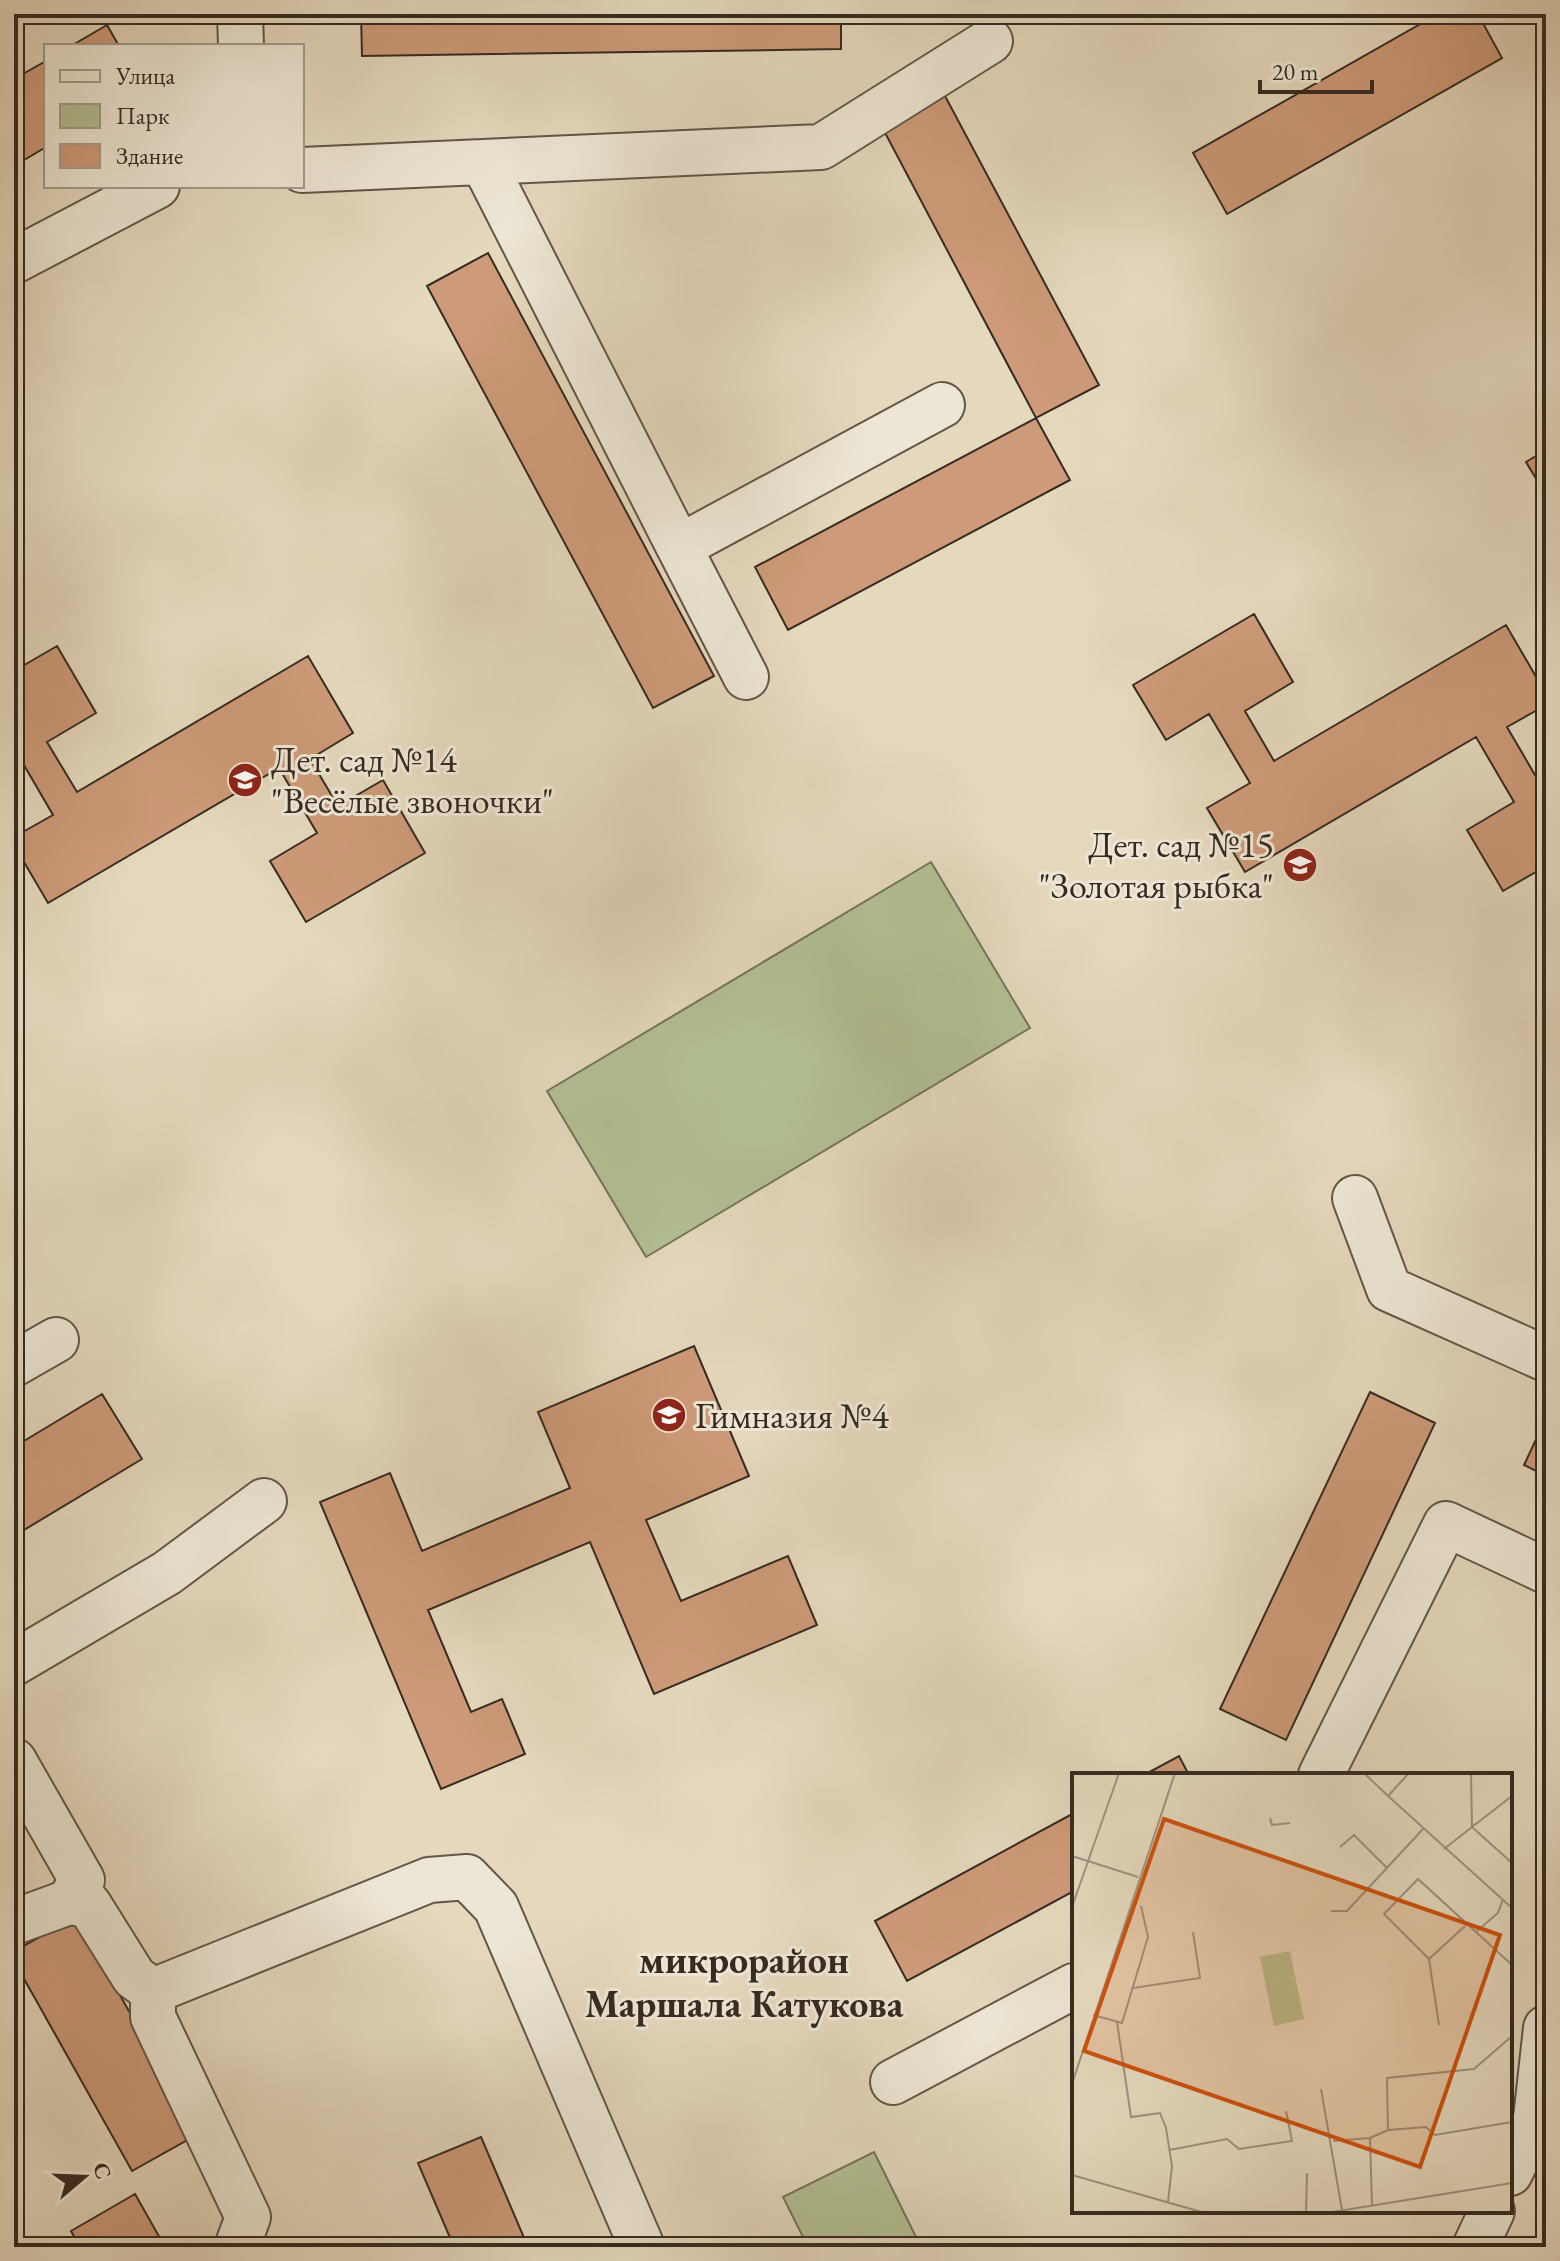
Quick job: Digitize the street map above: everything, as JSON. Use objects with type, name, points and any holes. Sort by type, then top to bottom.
[{"type":"lane","points":[[240,14],[241,44]]},
{"type":"lane","points":[[304,170],[821,147],[990,41]]},
{"type":"lane","points":[[483,162],[746,677]]},
{"type":"lane","points":[[14,261],[153,188]]},
{"type":"lane","points":[[679,547],[942,405]]},
{"type":"lane","points":[[1355,1198],[1389,1289],[1546,1359]]},
{"type":"lane","points":[[14,1364],[56,1340]]},
{"type":"lane","points":[[14,1663],[167,1573],[264,1501]]},
{"type":"lane","points":[[1322,1773],[1446,1524],[1546,1571]]},
{"type":"lane","points":[[14,1761],[82,1880],[69,1902]]},
{"type":"lane","points":[[153,1991],[429,1880],[467,1877],[496,1907],[642,2247]]},
{"type":"lane","points":[[14,1922],[69,1902],[89,1905],[134,1977],[153,1991]]},
{"type":"lane","points":[[893,2082],[1072,1987]]},
{"type":"lane","points":[[153,1991],[153,2017],[248,2217],[237,2247]]},
{"type":"lane","points":[[1512,2170],[1541,2122],[1533,2026]]},
{"type":"lane","points":[[1475,2247],[1491,2213]]},
{"type":"green space","points":[[931,862],[1030,1028],[646,1257],[547,1091]]},
{"type":"green space","points":[[874,2152],[921,2247],[808,2247],[783,2197]]},
{"type":"building","points":[[361,14],[841,14],[841,49],[362,56]]},
{"type":"building","points":[[1438,14],[1478,14],[1502,58],[1227,214],[1193,153]]},
{"type":"building","points":[[107,25],[118,44],[74,44]]},
{"type":"building","points":[[44,62],[44,148],[14,166],[14,79]]},
{"type":"building","points":[[945,96],[1099,385],[1036,418],[883,129]]},
{"type":"building","points":[[488,253],[714,676],[653,708],[427,286]]},
{"type":"building","points":[[1036,418],[1070,480],[788,630],[755,567]]},
{"type":"building","points":[[1546,450],[1546,495],[1526,462]]},
{"type":"building","points":[[1254,614],[1293,682],[1245,711],[1274,761],[1506,625],[1546,694],[1546,705],[1507,727],[1535,775],[1546,768],[1546,866],[1503,891],[1467,830],[1514,802],[1476,737],[1245,872],[1207,808],[1250,783],[1209,714],[1166,740],[1133,685]]},
{"type":"building","points":[[57,646],[96,713],[47,742],[77,792],[308,656],[353,733],[310,759],[338,806],[383,780],[425,853],[306,922],[270,861],[317,833],[279,768],[48,903],[14,845],[14,837],[53,815],[14,748],[14,671]]},
{"type":"building","points":[[694,1346],[749,1476],[646,1520],[681,1601],[788,1556],[817,1625],[654,1694],[590,1542],[428,1610],[471,1712],[502,1699],[525,1754],[441,1789],[320,1502],[390,1473],[422,1551],[570,1488],[538,1412]]},
{"type":"building","points":[[1370,1392],[1435,1423],[1286,1740],[1220,1709]]},
{"type":"building","points":[[102,1394],[142,1459],[14,1536],[14,1447]]},
{"type":"building","points":[[1546,1418],[1546,1476],[1524,1465]]},
{"type":"building","points":[[1179,1756],[1188,1773],[1148,1773]]},
{"type":"building","points":[[1072,1814],[1072,1892],[907,1981],[875,1921]]},
{"type":"building","points":[[76,1917],[198,2134],[132,2171],[14,1961],[14,1951]]},
{"type":"building","points":[[481,2137],[528,2247],[454,2247],[418,2163]]},
{"type":"building","points":[[135,2194],[165,2247],[80,2247],[71,2231]]},
{"type":"place","name":"Дет. сад №14 \"Весёлые звоночки\"","points":[[245,780]]},
{"type":"place","name":"Дет. сад №15 \"Золотая рыбка\"","points":[[1300,865]]},
{"type":"place","name":"Гимназия №4","points":[[669,1415]]},
{"type":"district","name":"микрорайон Маршала Катукова","points":[[744,1981]]}]
